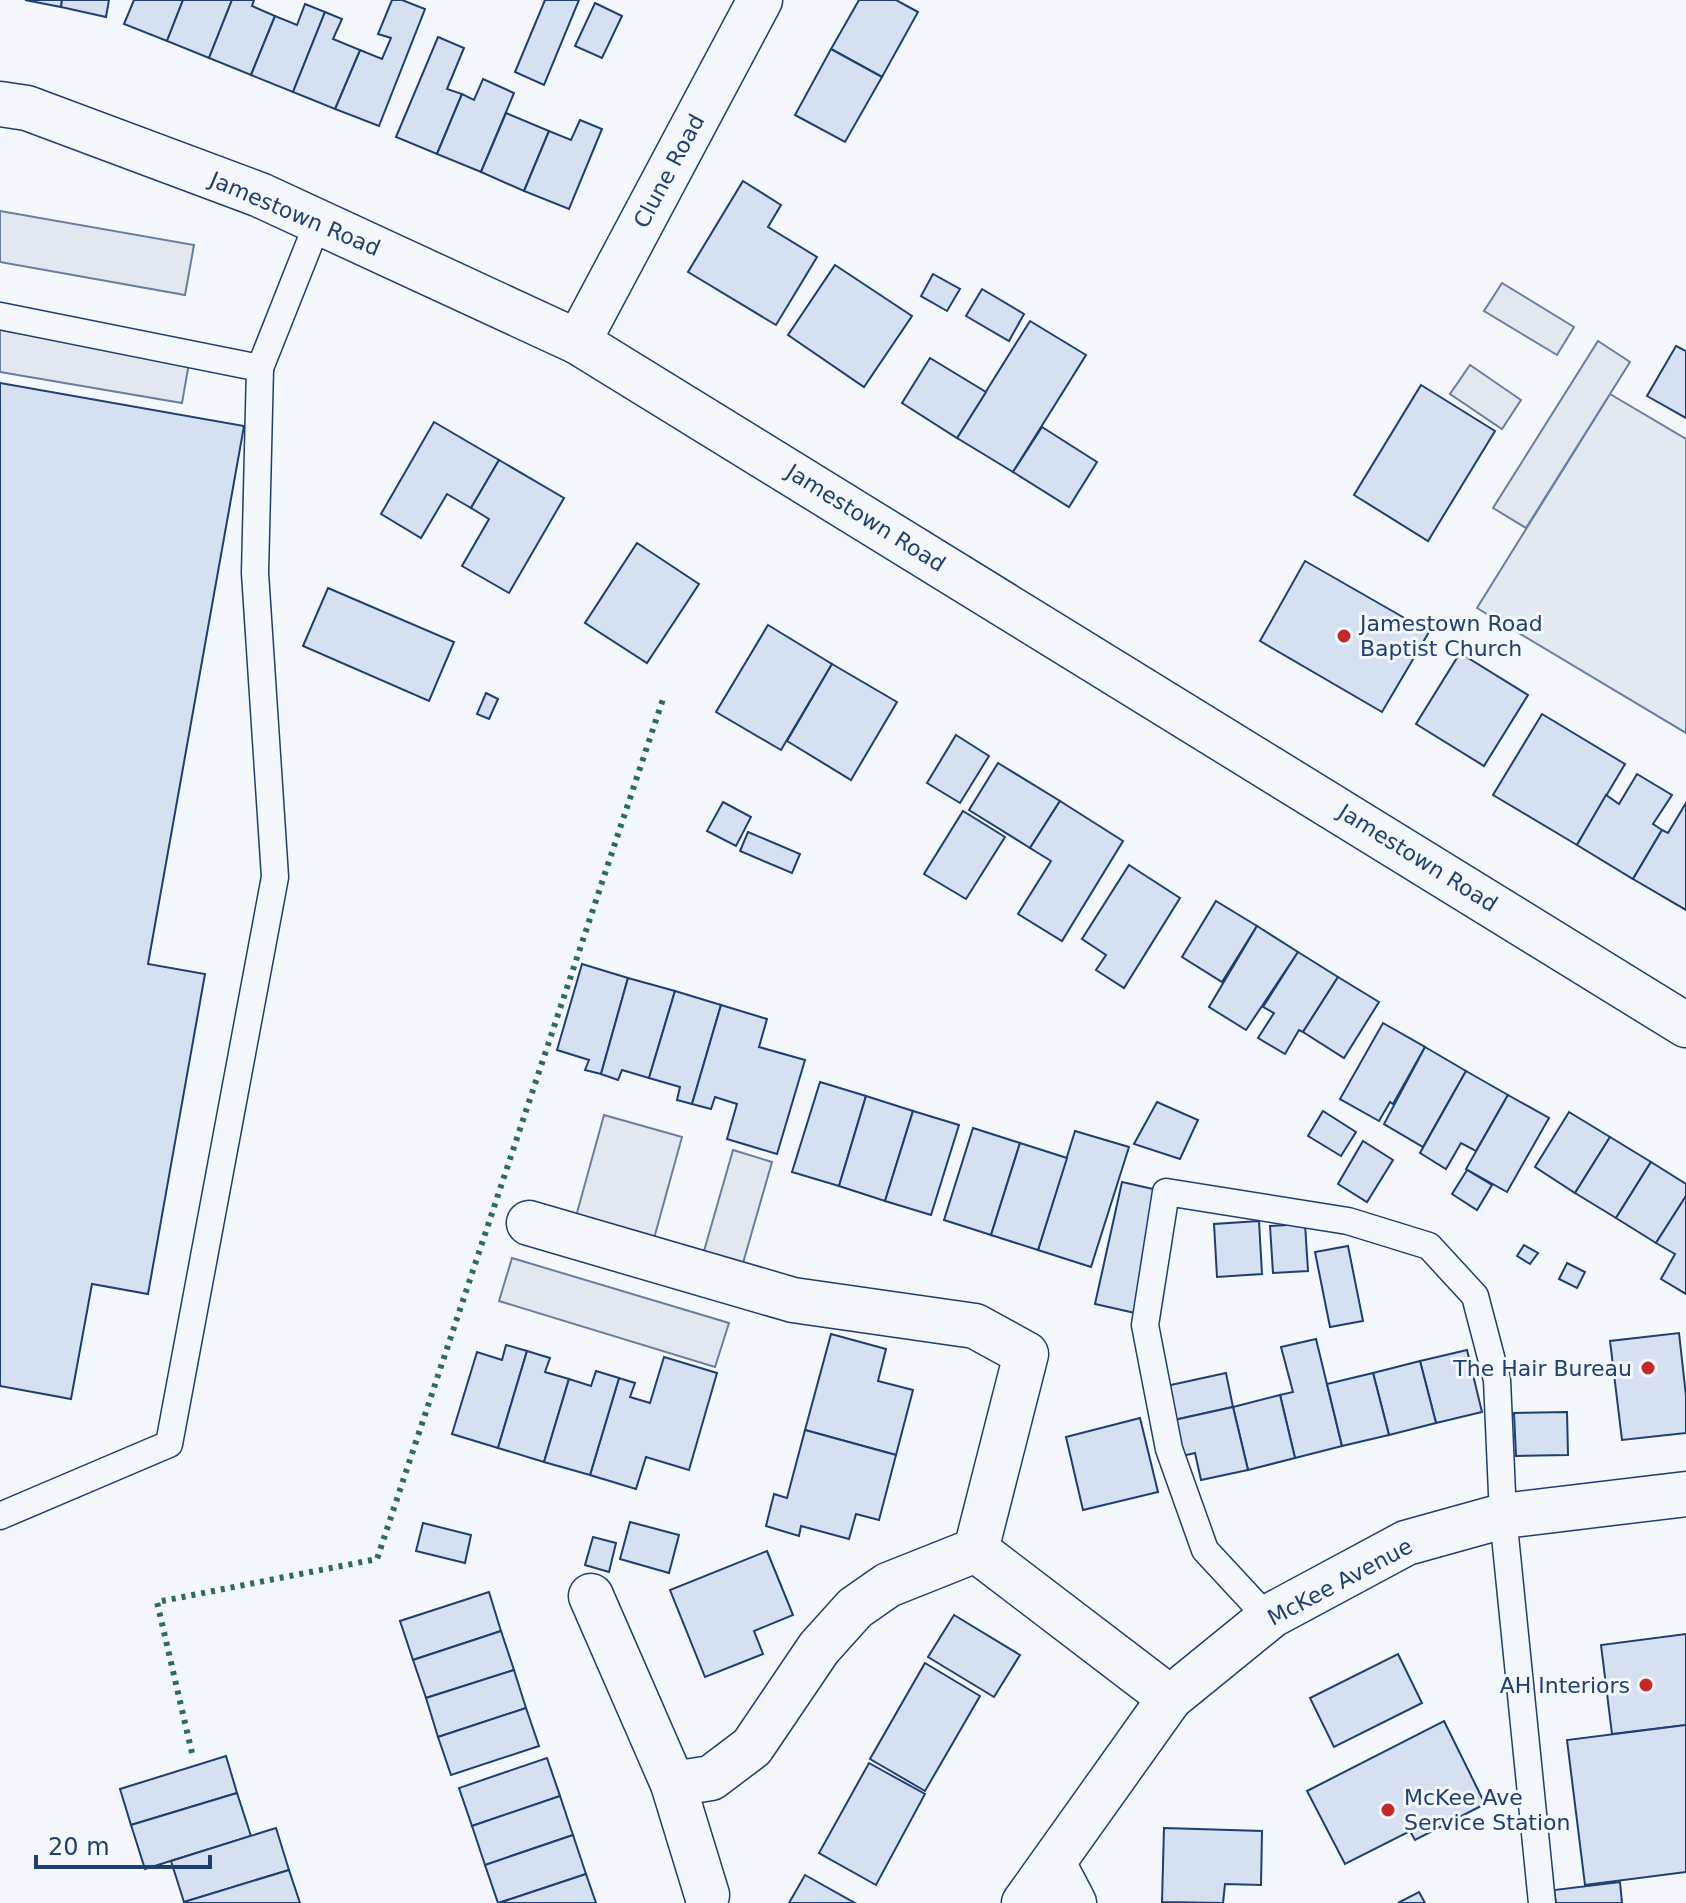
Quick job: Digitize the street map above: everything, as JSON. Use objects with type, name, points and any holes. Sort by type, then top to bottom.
[{"type":"street","name":"Clune Road","points":[[578,342],[760,0]]},
{"type":"street","name":"Jamestown Road","points":[[0,104],[27,108],[260,195],[578,342],[1686,1025]]},
{"type":"street","points":[[529,1223],[793,1300],[975,1326],[1026,1354],[976,1550]]},
{"type":"street","name":"McKee Avenue","points":[[1024,1903],[1170,1698],[1268,1618],[1406,1543],[1503,1516],[1686,1494]]},
{"type":"street","points":[[976,1550],[1170,1698]]},
{"type":"street","points":[[673,1784],[711,1778],[752,1747],[819,1648],[855,1608],[888,1585],[976,1550]]},
{"type":"street","points":[[591,1596],[673,1784],[707,1895]]},
{"type":"street","points":[[1053,1863],[1074,1903]]},
{"type":"lane","points":[[0,1516],[169,1444],[275,877],[255,573],[260,368],[318,222]]},
{"type":"lane","points":[[0,316],[260,368]]},
{"type":"lane","points":[[1268,1618],[1205,1550],[1169,1449],[1145,1325],[1166,1192],[1348,1221],[1429,1246],[1475,1296],[1497,1380],[1503,1516],[1542,1903]]},
{"type":"shaded area","points":[[0,211],[194,245],[185,295],[0,262]]},
{"type":"shaded area","points":[[1502,283],[1574,327],[1557,355],[1484,311]]},
{"type":"shaded area","points":[[0,330],[189,363],[182,403],[0,372]]},
{"type":"shaded area","points":[[1598,341],[1630,362],[1526,528],[1493,508]]},
{"type":"shaded area","points":[[1470,365],[1521,400],[1502,429],[1450,394]]},
{"type":"shaded area","points":[[1610,394],[1686,439],[1686,733],[1477,608]]},
{"type":"shaded area","points":[[604,1115],[682,1137],[653,1242],[575,1220]]},
{"type":"shaded area","points":[[733,1150],[772,1162],[741,1270],[702,1258]]},
{"type":"shaded area","points":[[512,1258],[729,1323],[715,1367],[499,1301]]},
{"type":"building","points":[[25,0],[62,0],[61,7]]},
{"type":"building","points":[[62,0],[109,0],[106,17],[61,7]]},
{"type":"building","points":[[134,0],[183,0],[167,41],[124,24]]},
{"type":"building","points":[[183,0],[232,0],[209,58],[167,41]]},
{"type":"building","points":[[232,0],[254,0],[252,6],[275,16],[251,75],[209,58]]},
{"type":"building","points":[[392,0],[402,0],[425,9],[379,126],[335,109],[360,50],[382,59],[391,38],[378,34]]},
{"type":"building","points":[[545,0],[579,0],[544,85],[515,72]]},
{"type":"building","points":[[859,0],[896,0],[918,12],[882,77],[831,49]]},
{"type":"building","points":[[595,3],[622,16],[602,58],[575,46]]},
{"type":"building","points":[[305,4],[325,12],[293,92],[251,75],[275,16],[297,25]]},
{"type":"building","points":[[325,12],[342,19],[333,39],[360,50],[335,109],[293,92]]},
{"type":"building","points":[[438,37],[464,48],[447,89],[462,94],[437,154],[396,137]]},
{"type":"building","points":[[831,49],[882,77],[845,142],[795,115]]},
{"type":"building","points":[[483,79],[514,93],[481,172],[437,154],[462,94],[474,100]]},
{"type":"building","points":[[506,113],[549,131],[524,191],[481,172]]},
{"type":"building","points":[[580,120],[602,129],[569,209],[524,191],[549,131],[571,140]]},
{"type":"building","points":[[743,181],[781,205],[768,227],[817,257],[776,325],[688,272]]},
{"type":"building","points":[[835,265],[912,316],[864,387],[788,335]]},
{"type":"building","points":[[933,274],[960,289],[947,311],[921,296]]},
{"type":"building","points":[[982,289],[1024,314],[1009,341],[966,316]]},
{"type":"building","points":[[1030,321],[1086,355],[1013,472],[957,438]]},
{"type":"building","points":[[1676,346],[1686,351],[1686,418],[1647,396]]},
{"type":"building","points":[[930,358],[986,392],[957,438],[902,403]]},
{"type":"building","points":[[0,383],[244,426],[148,964],[205,974],[148,1294],[92,1284],[71,1399],[0,1386]]},
{"type":"building","points":[[1421,385],[1495,431],[1428,541],[1354,495]]},
{"type":"building","points":[[434,422],[499,460],[471,508],[447,494],[421,538],[381,514]]},
{"type":"building","points":[[1042,427],[1097,462],[1069,507],[1013,472]]},
{"type":"building","points":[[499,460],[564,498],[509,593],[462,566],[489,519],[471,508]]},
{"type":"building","points":[[637,543],[699,584],[647,663],[585,623]]},
{"type":"building","name":"Jamestown Road Baptist Church","points":[[1305,561],[1429,632],[1382,712],[1260,641]]},
{"type":"building","points":[[328,588],[454,642],[429,701],[303,646]]},
{"type":"building","points":[[768,625],[832,664],[781,750],[716,712]]},
{"type":"building","points":[[1460,653],[1528,695],[1484,766],[1416,724]]},
{"type":"building","points":[[832,664],[897,702],[851,780],[787,741]]},
{"type":"building","points":[[486,693],[498,699],[489,719],[477,714]]},
{"type":"building","points":[[1542,714],[1625,764],[1577,845],[1493,795]]},
{"type":"building","points":[[956,735],[989,756],[960,803],[927,783]]},
{"type":"building","points":[[998,763],[1060,801],[1030,848],[969,810]]},
{"type":"building","points":[[1637,774],[1672,795],[1653,824],[1662,830],[1633,879],[1577,845],[1606,795],[1619,804]]},
{"type":"building","points":[[1060,801],[1123,841],[1062,941],[1018,914],[1051,861],[1030,848]]},
{"type":"building","points":[[723,802],[751,817],[736,846],[707,831]]},
{"type":"building","points":[[1686,803],[1686,910],[1633,879],[1662,830],[1668,833]]},
{"type":"building","points":[[963,811],[1005,837],[966,899],[924,874]]},
{"type":"building","points":[[748,832],[800,854],[792,873],[740,851]]},
{"type":"building","points":[[1129,865],[1180,898],[1124,988],[1096,970],[1106,955],[1082,939]]},
{"type":"building","points":[[1216,901],[1257,926],[1222,982],[1182,957]]},
{"type":"building","points":[[1257,926],[1298,952],[1246,1030],[1209,1007]]},
{"type":"building","points":[[1298,952],[1338,977],[1285,1054],[1258,1038],[1274,1013],[1263,1007]]},
{"type":"building","points":[[582,964],[628,978],[601,1074],[585,1070],[589,1060],[557,1050]]},
{"type":"building","points":[[1338,977],[1379,1002],[1344,1058],[1303,1032]]},
{"type":"building","points":[[628,978],[675,991],[649,1078],[622,1070],[618,1080],[601,1074]]},
{"type":"building","points":[[675,991],[721,1005],[692,1104],[677,1100],[680,1087],[649,1078]]},
{"type":"building","points":[[721,1005],[767,1019],[759,1047],[805,1060],[777,1154],[727,1139],[737,1104],[715,1097],[711,1109],[692,1104]]},
{"type":"building","points":[[1383,1023],[1425,1047],[1393,1104],[1390,1102],[1379,1121],[1340,1099]]},
{"type":"building","points":[[1425,1047],[1466,1071],[1423,1147],[1384,1124]]},
{"type":"building","points":[[1466,1071],[1508,1095],[1476,1151],[1461,1143],[1446,1169],[1420,1153]]},
{"type":"building","points":[[820,1082],[866,1096],[839,1186],[792,1172]]},
{"type":"building","points":[[1508,1095],[1549,1118],[1507,1192],[1466,1169]]},
{"type":"building","points":[[866,1096],[913,1111],[885,1201],[839,1186]]},
{"type":"building","points":[[1157,1102],[1198,1120],[1180,1159],[1134,1144]]},
{"type":"building","points":[[913,1111],[959,1125],[931,1215],[885,1201]]},
{"type":"building","points":[[1323,1111],[1356,1132],[1341,1156],[1308,1136]]},
{"type":"building","points":[[1569,1112],[1610,1137],[1575,1193],[1535,1167]]},
{"type":"building","points":[[973,1128],[1020,1143],[991,1235],[944,1220]]},
{"type":"building","points":[[1075,1131],[1129,1147],[1091,1267],[1038,1250]]},
{"type":"building","points":[[1610,1137],[1651,1162],[1616,1218],[1575,1193]]},
{"type":"building","points":[[1363,1141],[1393,1160],[1367,1202],[1338,1184]]},
{"type":"building","points":[[1020,1143],[1067,1158],[1038,1250],[991,1235]]},
{"type":"building","points":[[1651,1162],[1686,1184],[1686,1196],[1656,1243],[1616,1218]]},
{"type":"building","points":[[1467,1170],[1492,1185],[1477,1210],[1452,1194]]},
{"type":"building","points":[[1122,1182],[1162,1191],[1135,1313],[1095,1304]]},
{"type":"building","points":[[1686,1196],[1686,1294],[1661,1279],[1675,1254],[1656,1243]]},
{"type":"building","points":[[1259,1221],[1262,1274],[1217,1277],[1214,1224]]},
{"type":"building","points":[[1305,1224],[1308,1271],[1273,1273],[1270,1226]]},
{"type":"building","points":[[1524,1245],[1538,1253],[1530,1264],[1517,1256]]},
{"type":"building","points":[[1348,1246],[1363,1321],[1330,1327],[1315,1252]]},
{"type":"building","points":[[1567,1263],[1585,1272],[1577,1288],[1559,1279]]},
{"type":"building","name":"The Hair Bureau","points":[[1679,1333],[1686,1396],[1686,1433],[1622,1440],[1610,1341]]},
{"type":"building","points":[[831,1334],[886,1349],[878,1381],[913,1390],[896,1455],[805,1430]]},
{"type":"building","points":[[1316,1339],[1342,1446],[1295,1458],[1280,1395],[1293,1392],[1281,1347]]},
{"type":"building","points":[[506,1345],[527,1351],[498,1448],[452,1434],[477,1352],[502,1360]]},
{"type":"building","points":[[1467,1350],[1482,1412],[1436,1423],[1420,1361]]},
{"type":"building","points":[[527,1351],[550,1358],[545,1372],[569,1379],[544,1462],[498,1448]]},
{"type":"building","points":[[664,1357],[717,1373],[689,1470],[646,1457],[636,1489],[590,1475],[619,1378],[635,1383],[630,1397],[650,1403]]},
{"type":"building","points":[[1420,1361],[1436,1423],[1389,1435],[1373,1373]]},
{"type":"building","points":[[596,1371],[619,1378],[590,1475],[544,1462],[569,1379],[591,1386]]},
{"type":"building","points":[[1226,1373],[1233,1407],[1174,1420],[1166,1386]]},
{"type":"building","points":[[1373,1373],[1389,1435],[1342,1446],[1327,1384]]},
{"type":"building","points":[[1280,1395],[1295,1458],[1248,1470],[1233,1407]]},
{"type":"building","points":[[1233,1407],[1248,1470],[1201,1480],[1195,1453],[1182,1456],[1174,1420]]},
{"type":"building","points":[[1567,1412],[1568,1455],[1516,1456],[1514,1413]]},
{"type":"building","points":[[1140,1418],[1158,1492],[1083,1510],[1066,1437]]},
{"type":"building","points":[[805,1430],[896,1455],[879,1520],[856,1514],[849,1539],[801,1526],[799,1536],[766,1526],[774,1494],[787,1498]]},
{"type":"building","points":[[630,1522],[679,1535],[669,1573],[620,1559]]},
{"type":"building","points":[[423,1523],[471,1535],[465,1563],[416,1551]]},
{"type":"building","points":[[593,1537],[616,1543],[609,1572],[585,1565]]},
{"type":"building","points":[[767,1551],[793,1615],[754,1631],[763,1654],[705,1677],[670,1590]]},
{"type":"building","points":[[489,1592],[501,1631],[413,1660],[400,1621]]},
{"type":"building","points":[[954,1615],[1020,1655],[994,1697],[928,1657]]},
{"type":"building","points":[[501,1631],[514,1670],[426,1698],[413,1660]]},
{"type":"building","name":"AH Interiors","points":[[1686,1634],[1686,1725],[1612,1734],[1601,1645]]},
{"type":"building","points":[[1398,1654],[1422,1703],[1334,1747],[1310,1698]]},
{"type":"building","points":[[925,1663],[980,1696],[925,1791],[870,1759]]},
{"type":"building","points":[[514,1670],[526,1708],[438,1737],[426,1698]]},
{"type":"building","points":[[526,1708],[539,1746],[451,1775],[438,1737]]},
{"type":"building","points":[[1444,1721],[1485,1804],[1415,1840],[1410,1831],[1345,1864],[1307,1791]]},
{"type":"building","points":[[1686,1725],[1686,1872],[1585,1885],[1567,1740]]},
{"type":"building","points":[[226,1756],[237,1793],[131,1825],[120,1789]]},
{"type":"building","points":[[547,1758],[560,1796],[472,1826],[459,1788]]},
{"type":"building","points":[[869,1763],[925,1794],[876,1885],[819,1853]]},
{"type":"building","points":[[237,1793],[251,1836],[145,1869],[131,1825]]},
{"type":"building","points":[[560,1796],[573,1835],[485,1865],[472,1826]]},
{"type":"building","points":[[276,1828],[289,1870],[184,1902],[171,1861]]},
{"type":"building","points":[[1164,1828],[1262,1831],[1261,1885],[1225,1884],[1223,1903],[1162,1902]]},
{"type":"building","points":[[573,1835],[586,1874],[498,1903],[485,1865]]},
{"type":"building","points":[[289,1870],[300,1903],[184,1903],[184,1902]]},
{"type":"building","points":[[586,1874],[596,1903],[499,1903]]},
{"type":"building","points":[[805,1875],[855,1903],[789,1903]]},
{"type":"building","points":[[1620,1882],[1622,1903],[1556,1903],[1554,1890]]},
{"type":"building","points":[[1419,1892],[1425,1903],[1398,1903]]},
{"type":"hedge","points":[[192,1753],[157,1602],[377,1559],[663,699]]},
{"type":"place","name":"Jamestown Road Baptist Church","points":[[1344,636]]},
{"type":"place","name":"The Hair Bureau","points":[[1648,1368]]},
{"type":"place","name":"AH Interiors","points":[[1646,1685]]},
{"type":"place","name":"McKee Ave Service Station","points":[[1388,1810]]}]
